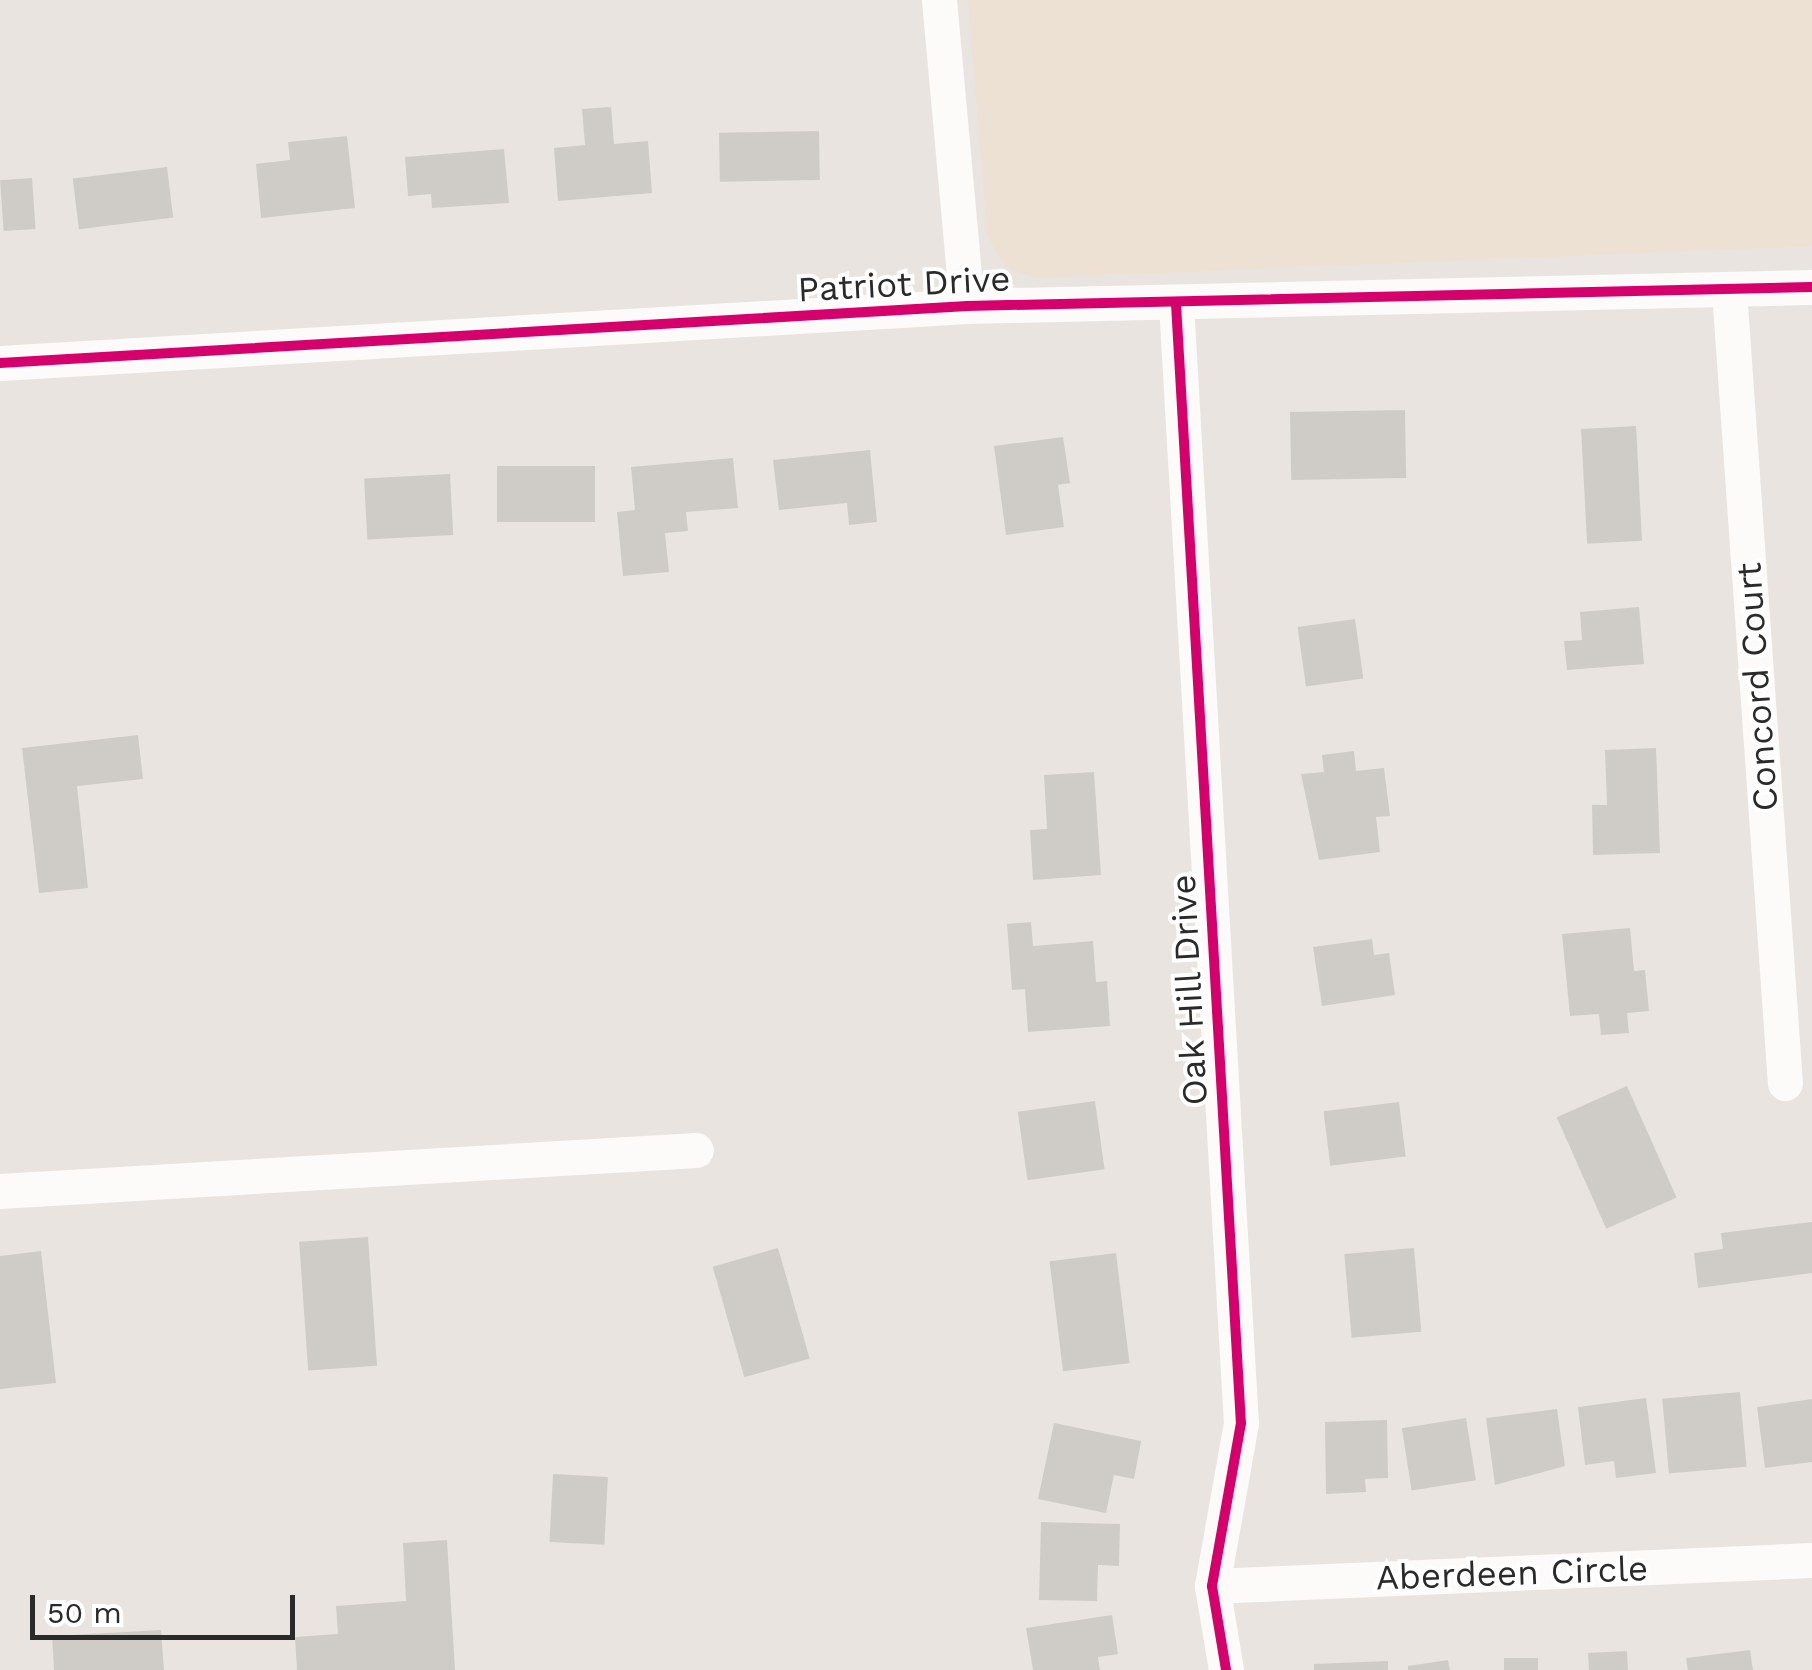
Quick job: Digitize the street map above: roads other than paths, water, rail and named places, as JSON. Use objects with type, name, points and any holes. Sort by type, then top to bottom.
[{"type":"street","points":[[939,0],[968,306]]},
{"type":"street","name":"Patriot Drive","points":[[0,363],[968,306],[1812,287]]},
{"type":"street","name":"Concord Court","points":[[1729,290],[1785,1084]]},
{"type":"street","name":"Oak Hill Drive","points":[[1176,304],[1242,1422],[1212,1586],[1226,1670]]},
{"type":"street","points":[[0,1191],[696,1150]]},
{"type":"street","name":"Aberdeen Circle","points":[[1212,1586],[1812,1560]]}]
